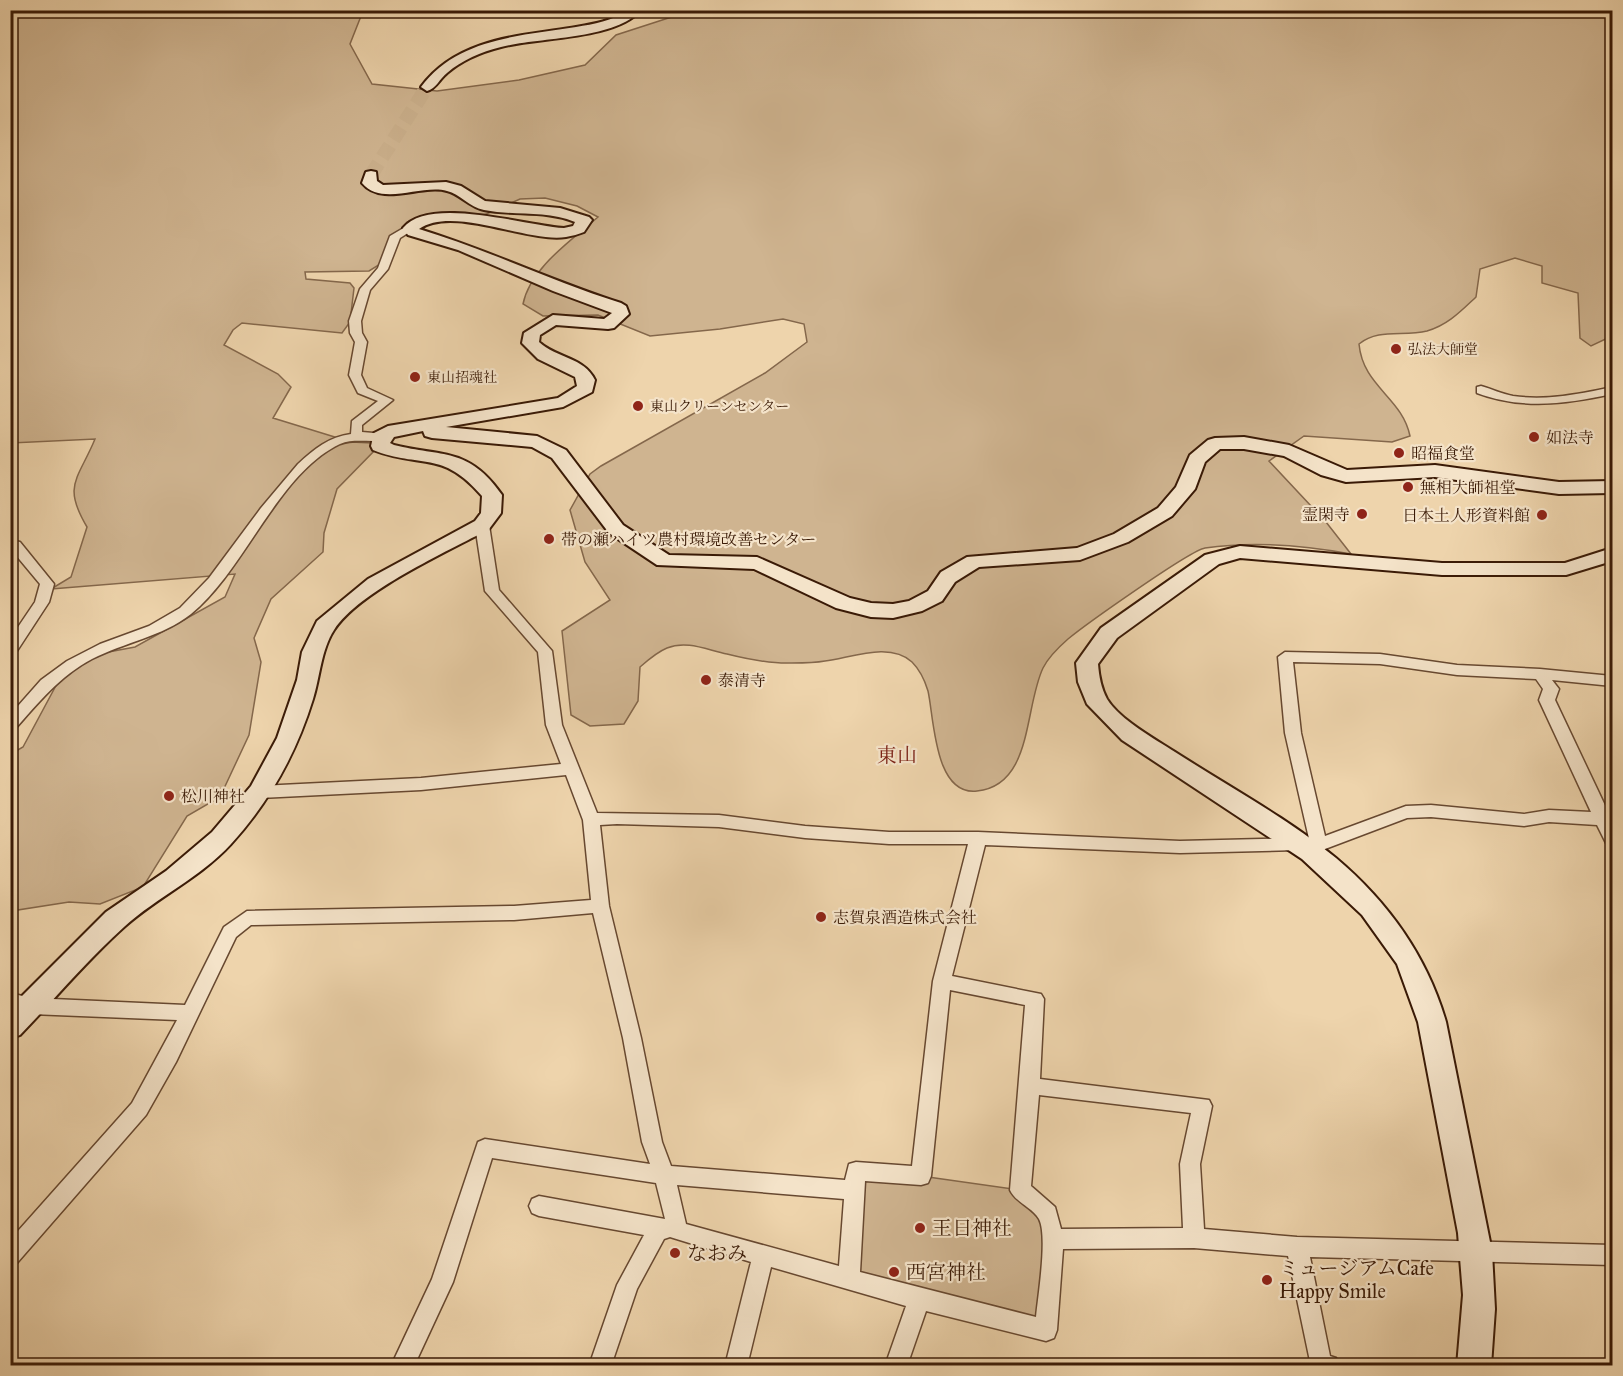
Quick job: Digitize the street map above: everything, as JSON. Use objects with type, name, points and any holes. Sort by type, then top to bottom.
[{"type":"street","points":[[427,87],[438,70],[472,52],[610,24],[636,10]]},
{"type":"street","points":[[10,1027],[21,1003],[115,919],[174,878],[221,839],[260,792],[290,738],[308,680],[313,652],[325,626],[348,604],[375,584],[482,525],[491,513],[492,495],[471,471],[442,457],[391,451],[370,437],[356,432],[356,424],[387,400],[362,390],[355,375],[361,342],[356,333],[359,303],[365,289],[389,258],[395,236],[424,218],[450,217],[565,233],[579,229],[584,220],[554,211],[480,205],[453,187],[381,189],[369,183],[371,175]]},
{"type":"street","points":[[10,725],[50,680],[74,663],[174,622],[216,582],[281,491],[313,457],[336,441],[370,437],[563,402],[586,388],[585,376],[579,369],[544,355],[530,343],[532,333],[553,320],[608,324],[621,314],[620,309],[559,288],[463,247],[413,232],[411,228]]},
{"type":"street","points":[[1481,390],[1496,398],[1570,400],[1612,392]]},
{"type":"street","points":[[410,429],[506,437],[537,442],[559,454],[616,529],[654,556],[664,561],[684,563],[757,563],[843,603],[871,610],[893,611],[915,606],[934,596],[948,577],[974,561],[1080,554],[1121,538],[1165,512],[1185,489],[1197,459],[1215,444],[1244,443],[1289,451],[1328,471],[1346,476],[1435,471],[1559,488],[1612,488]]},
{"type":"street","points":[[482,525],[492,591],[545,651],[554,725],[591,820],[600,906],[632,1038],[652,1142],[664,1175],[668,1230],[628,1285],[600,1365]]},
{"type":"street","points":[[10,544],[15,545],[46,584],[42,602],[10,651]]},
{"type":"street","points":[[1474,1365],[1478,1327],[1477,1254],[1425,995],[1395,937],[1366,900],[1309,847],[1130,734],[1098,704],[1089,682],[1087,663],[1109,633],[1212,559],[1240,552],[1275,553],[1359,563],[1442,569],[1566,569],[1612,554]]},
{"type":"street","points":[[1309,847],[1285,657],[1380,658],[1457,670],[1540,674],[1612,681]]},
{"type":"street","points":[[1540,674],[1551,690],[1547,700],[1564,740],[1608,820],[1612,839]]},
{"type":"street","points":[[260,792],[421,784],[572,769]]},
{"type":"street","points":[[591,820],[617,818],[719,821],[805,832],[889,838],[978,838],[1180,847],[1309,847],[1406,812],[1431,811],[1524,820],[1549,816],[1608,820]]},
{"type":"street","points":[[849,1279],[856,1171],[921,1176],[942,981],[978,838]]},
{"type":"street","points":[[10,1256],[139,1109],[169,1056],[230,932],[247,918],[514,913],[600,906]]},
{"type":"street","points":[[538,1206],[668,1230],[764,1254],[919,1299],[1046,1330],[1053,1239],[1048,1214],[1020,1190],[1030,1086],[1035,999],[942,981]]},
{"type":"street","points":[[21,1003],[189,1013]]},
{"type":"street","points":[[1030,1086],[1202,1106],[1190,1164],[1194,1238]]},
{"type":"street","points":[[402,1365],[442,1282],[485,1148],[664,1175],[855,1190]]},
{"type":"street","points":[[1053,1239],[1194,1238],[1297,1247],[1477,1254],[1612,1255]]},
{"type":"street","points":[[1297,1247],[1321,1364],[1328,1365]]},
{"type":"street","points":[[736,1365],[764,1254]]},
{"type":"street","points":[[896,1365],[919,1299]]},
{"type":"shaded area","points":[[11,11],[363,11],[350,44],[372,84],[437,91],[519,80],[585,65],[616,35],[690,11],[1612,11],[1612,336],[1591,346],[1580,338],[1578,293],[1542,283],[1542,266],[1515,258],[1480,269],[1476,297],[1454,317],[1441,325],[1418,333],[1383,334],[1359,344],[1362,359],[1368,371],[1399,411],[1410,436],[1392,442],[1304,436],[1269,461],[1326,522],[1351,554],[1315,548],[1260,544],[1205,548],[1179,562],[1094,619],[1054,652],[1043,668],[1037,685],[1024,742],[1017,760],[1008,775],[995,786],[977,791],[963,789],[952,781],[944,768],[935,735],[928,691],[923,679],[912,662],[893,653],[870,652],[821,662],[784,663],[751,659],[697,646],[675,646],[653,656],[640,667],[638,701],[624,724],[590,726],[571,715],[562,631],[610,600],[585,562],[570,510],[590,474],[765,373],[807,342],[804,324],[783,319],[720,329],[650,336],[598,315],[543,316],[523,304],[534,278],[553,256],[598,217],[577,206],[545,198],[520,199],[482,216],[425,215],[407,222],[382,263],[369,271],[305,272],[306,279],[350,283],[354,288],[350,322],[342,333],[242,323],[233,330],[224,345],[278,374],[291,387],[273,418],[351,442],[372,443],[375,450],[337,489],[324,533],[323,552],[271,599],[254,638],[261,662],[249,735],[220,797],[187,816],[143,887],[100,904],[69,902],[11,911],[11,754],[23,747],[59,680],[87,656],[135,647],[225,597],[235,574],[51,589],[71,577],[87,527],[79,513],[74,492],[78,474],[95,439],[11,443]]},
{"type":"shaded area","points":[[856,1171],[921,1176],[1020,1190],[1048,1214],[1046,1330],[849,1279]]},
{"type":"tunnel","points":[[371,175],[427,87]]},
{"type":"place","name":"弘法大師堂","points":[[1396,349]]},
{"type":"place","name":"東山招魂社","points":[[415,377]]},
{"type":"place","name":"東山クリーンセンター","points":[[638,406]]},
{"type":"place","name":"如法寺","points":[[1534,437]]},
{"type":"place","name":"昭福食堂","points":[[1399,453]]},
{"type":"place","name":"無相大師祖堂","points":[[1408,487]]},
{"type":"place","name":"霊閑寺","points":[[1362,514]]},
{"type":"place","name":"日本土人形資料館","points":[[1542,515]]},
{"type":"place","name":"帯の瀬ハイツ農村環境改善センター","points":[[549,539]]},
{"type":"place","name":"泰清寺","points":[[706,680]]},
{"type":"place","name":"松川神社","points":[[169,796]]},
{"type":"place","name":"志賀泉酒造株式会社","points":[[821,917]]},
{"type":"place","name":"王日神社","points":[[920,1228]]},
{"type":"place","name":"なおみ","points":[[675,1253]]},
{"type":"place","name":"西宮神社","points":[[894,1272]]},
{"type":"place","name":"ミュージアムCafe Happy Smile","points":[[1267,1280]]},
{"type":"district","name":"東山","points":[[897,755]]}]
